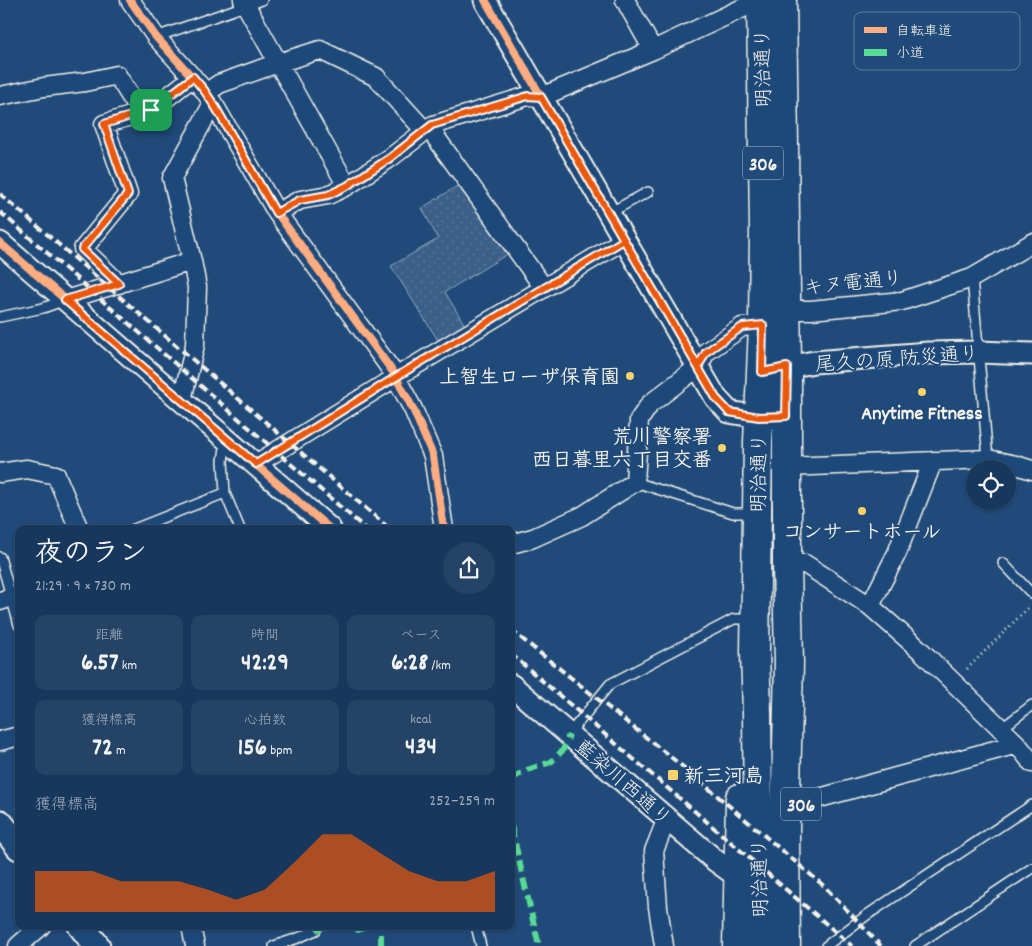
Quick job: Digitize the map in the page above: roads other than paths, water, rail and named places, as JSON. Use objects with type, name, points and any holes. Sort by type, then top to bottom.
[{"type":"main road","name":"明治通り","points":[[761,0],[764,229],[763,325],[786,416],[789,663],[786,946]]},
{"type":"main road","name":"明治通り","points":[[759,946],[756,618],[759,417],[774,369],[786,310],[782,0]]},
{"type":"main road","name":"306","points":[[737,946],[742,751],[748,694],[756,653]]},
{"type":"main road","name":"306","points":[[789,663],[801,802],[804,946]]},
{"type":"main road","points":[[84,930],[97,946]]},
{"type":"street","points":[[130,0],[156,37],[210,98],[276,213],[396,377],[433,456],[443,525]]},
{"type":"street","points":[[485,0],[716,398],[729,412],[759,417],[786,416]]},
{"type":"street","points":[[625,0],[653,50]]},
{"type":"street","points":[[276,213],[300,200],[328,195],[347,186],[390,158],[432,125],[528,96],[541,97],[653,50],[761,0]]},
{"type":"street","points":[[250,2],[278,63],[347,186]]},
{"type":"street","points":[[182,400],[195,345],[197,287],[172,178],[210,98],[219,84],[320,50],[376,77],[427,129],[544,288]]},
{"type":"street","points":[[0,96],[116,76],[141,113]]},
{"type":"street","points":[[119,284],[82,249],[128,194],[104,124],[151,110],[193,77]]},
{"type":"street","points":[[256,464],[396,377],[624,240]]},
{"type":"street","points":[[0,243],[325,525]]},
{"type":"street","name":"キヌ電通り","points":[[786,310],[811,310],[902,301],[972,278],[1032,243]]},
{"type":"street","points":[[65,300],[192,261]]},
{"type":"street","points":[[515,543],[533,538],[582,516],[635,482],[639,420],[650,404],[698,367],[706,352],[742,327],[763,325]]},
{"type":"street","name":"尾久の原 防災通り","points":[[774,369],[832,360],[928,353],[1032,354]]},
{"type":"street","points":[[787,467],[988,459],[1032,470]]},
{"type":"street","points":[[870,606],[898,553],[933,461]]},
{"type":"street","points":[[0,473],[27,469],[56,475],[77,525]]},
{"type":"street","points":[[787,564],[806,564],[870,606],[920,650],[1017,744],[1032,763]]},
{"type":"street","name":"藍染川西通り","points":[[515,688],[716,861],[738,877]]},
{"type":"street","points":[[0,741],[15,737]]},
{"type":"street","points":[[801,802],[1017,744]]},
{"type":"street","points":[[664,946],[658,907],[654,850],[667,818]]},
{"type":"street","points":[[18,946],[36,930]]},
{"type":"street","points":[[192,930],[195,946]]},
{"type":"lane","points":[[156,37],[250,2]]},
{"type":"lane","points":[[609,213],[648,192]]},
{"type":"lane","points":[[972,278],[988,459]]},
{"type":"lane","points":[[0,317],[43,308],[65,300]]},
{"type":"lane","points":[[226,438],[223,461],[225,492],[238,525]]},
{"type":"lane","points":[[635,482],[733,513],[758,514]]},
{"type":"lane","points":[[144,525],[225,492]]},
{"type":"lane","points":[[0,557],[15,613]]},
{"type":"lane","points":[[1003,563],[1032,594]]},
{"type":"lane","points":[[569,734],[610,684],[734,619],[756,618]]},
{"type":"lane","points":[[1001,729],[1032,705]]},
{"type":"lane","points":[[826,946],[867,915],[1032,805]]},
{"type":"lane","points":[[915,946],[1032,868]]},
{"type":"lane","points":[[274,946],[316,930]]},
{"type":"lane","points":[[477,930],[481,946]]},
{"type":"railway","points":[[0,194],[385,525]]},
{"type":"railway","points":[[0,212],[361,525]]},
{"type":"railway","points":[[515,633],[682,766],[824,886],[881,946]]},
{"type":"railway","points":[[515,657],[852,946]]},
{"type":"place","name":"上智生ローザ保育園","points":[[630,376]]},
{"type":"place","name":"Anytime Fitness","points":[[922,392]]},
{"type":"place","name":"荒川警察署 西日暮里六丁目交番","points":[[722,448]]},
{"type":"place","name":"コンサートホール","points":[[862,511]]},
{"type":"place","name":"新三河島","points":[[673,775]]}]
